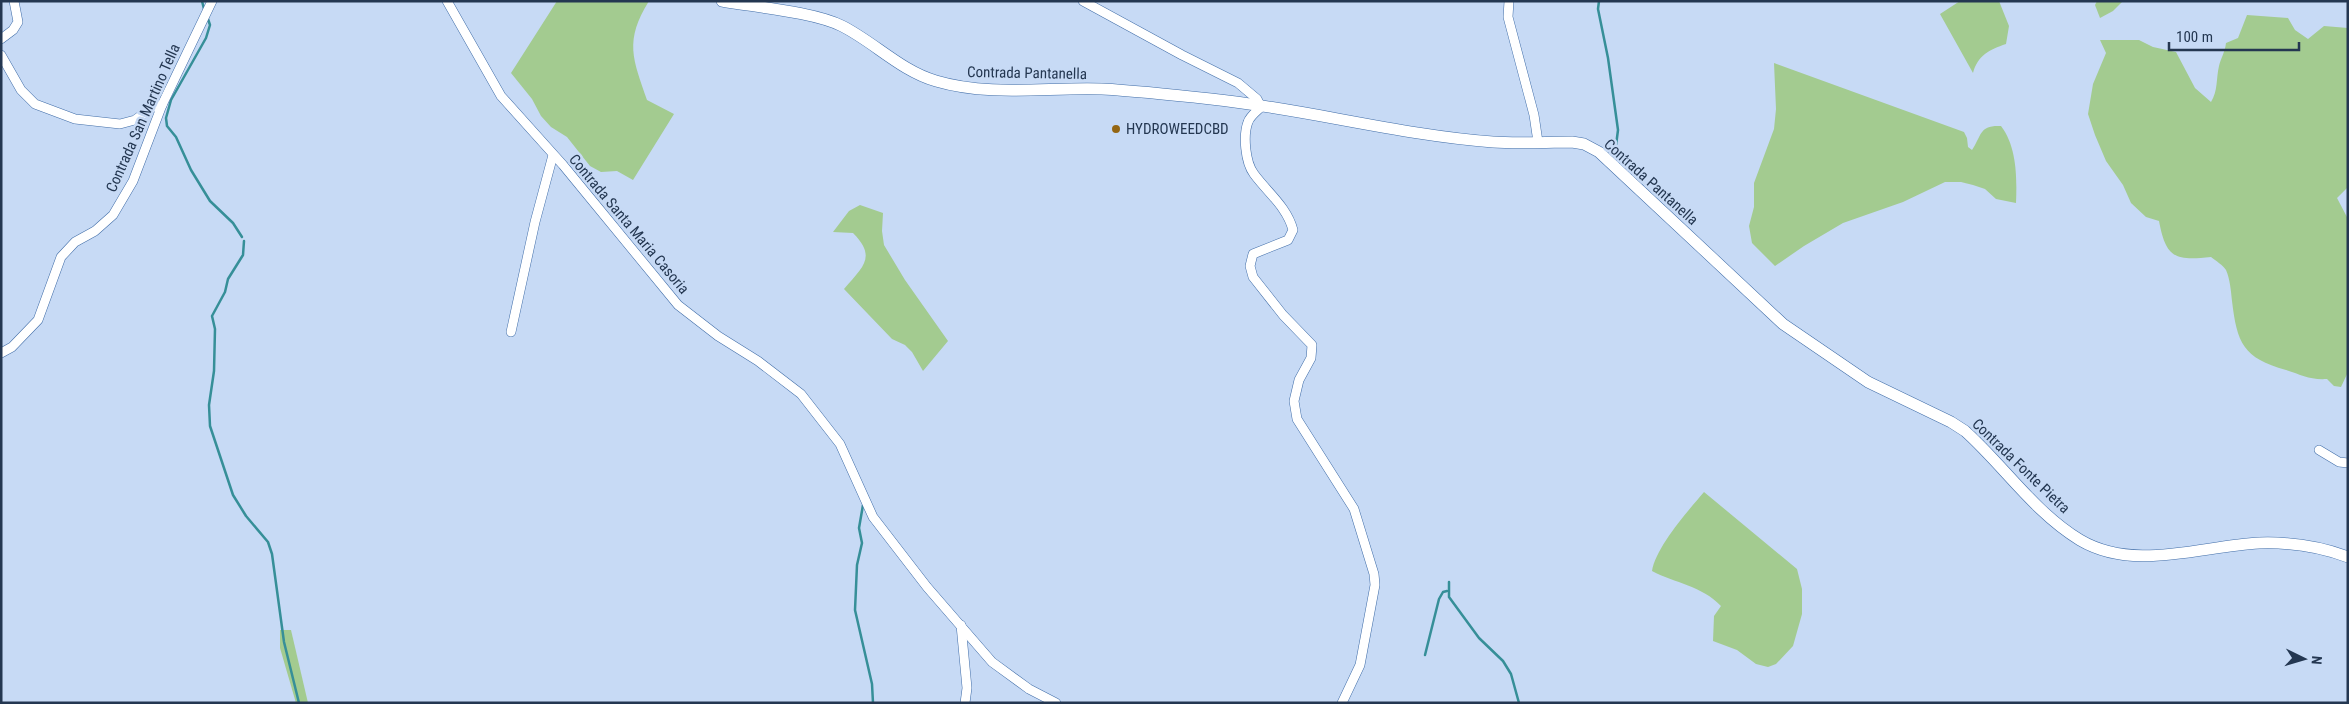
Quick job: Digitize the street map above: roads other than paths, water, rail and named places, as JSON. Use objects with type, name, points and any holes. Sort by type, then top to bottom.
[{"type":"street","points":[[1,39],[13,30],[18,22],[14,1]]},
{"type":"street","name":"Contrada San Martino Tella","points":[[1,353],[12,347],[38,320],[61,257],[75,242],[95,231],[113,215],[133,181],[162,106],[212,1]]},
{"type":"street","name":"Contrada Santa Maria Casoria","points":[[447,1],[501,96],[553,155],[678,305],[718,336],[758,361],[801,394],[840,444],[872,517],[926,586],[961,625]]},
{"type":"street","name":"Contrada Pantanella","points":[[722,1],[818,18],[840,25],[870,42],[912,72],[935,81],[960,87],[992,90],[1102,89],[1213,99],[1494,142],[1572,142],[1584,144],[1599,152],[1783,324]]},
{"type":"street","points":[[1083,1],[1238,83],[1257,99],[1260,107],[1248,121],[1247,157],[1252,172],[1288,215],[1293,230],[1288,240],[1253,254],[1250,266],[1253,277],[1283,315],[1312,345],[1311,358],[1300,380],[1294,401],[1297,419],[1354,509],[1374,574],[1375,585],[1360,665],[1342,703]]},
{"type":"street","points":[[1508,1],[1508,17],[1534,116],[1538,142]]},
{"type":"street","points":[[1,56],[20,90],[35,104],[75,119],[120,124],[135,120],[153,107],[162,106]]},
{"type":"street","points":[[511,332],[535,222],[553,155]]},
{"type":"street","name":"Contrada Fonte Pietra","points":[[1783,324],[1868,382],[1951,422],[1965,431],[2038,508],[2065,530],[2094,546],[2129,555],[2152,555],[2258,543],[2302,544],[2348,557]]},
{"type":"street","points":[[2319,450],[2339,462],[2348,463]]},
{"type":"street","points":[[961,625],[967,688],[965,703]]},
{"type":"street","points":[[961,625],[997,667],[1029,689],[1056,703]]},
{"type":"waterway","points":[[202,1],[204,9]]},
{"type":"waterway","points":[[1599,1],[1598,9],[1608,58],[1618,130],[1615,153]]},
{"type":"waterway","points":[[208,19],[210,25],[206,38],[171,100],[166,118],[167,126],[176,137],[191,170],[210,201],[233,223],[242,237]]},
{"type":"waterway","points":[[244,241],[243,255],[228,279],[225,292],[212,316],[215,329],[214,371],[209,405],[210,426],[233,495],[246,516],[268,542],[272,554],[284,642],[299,703]]},
{"type":"waterway","points":[[863,505],[859,528],[862,543],[857,565],[855,610],[872,684],[873,703]]},
{"type":"waterway","points":[[1449,582],[1449,597],[1479,638],[1503,661],[1511,674],[1519,703]]},
{"type":"waterway","points":[[1425,655],[1439,599],[1443,592],[1447,591]]},
{"type":"place","name":"HYDROWEEDCBD","points":[[1116,129]]}]
